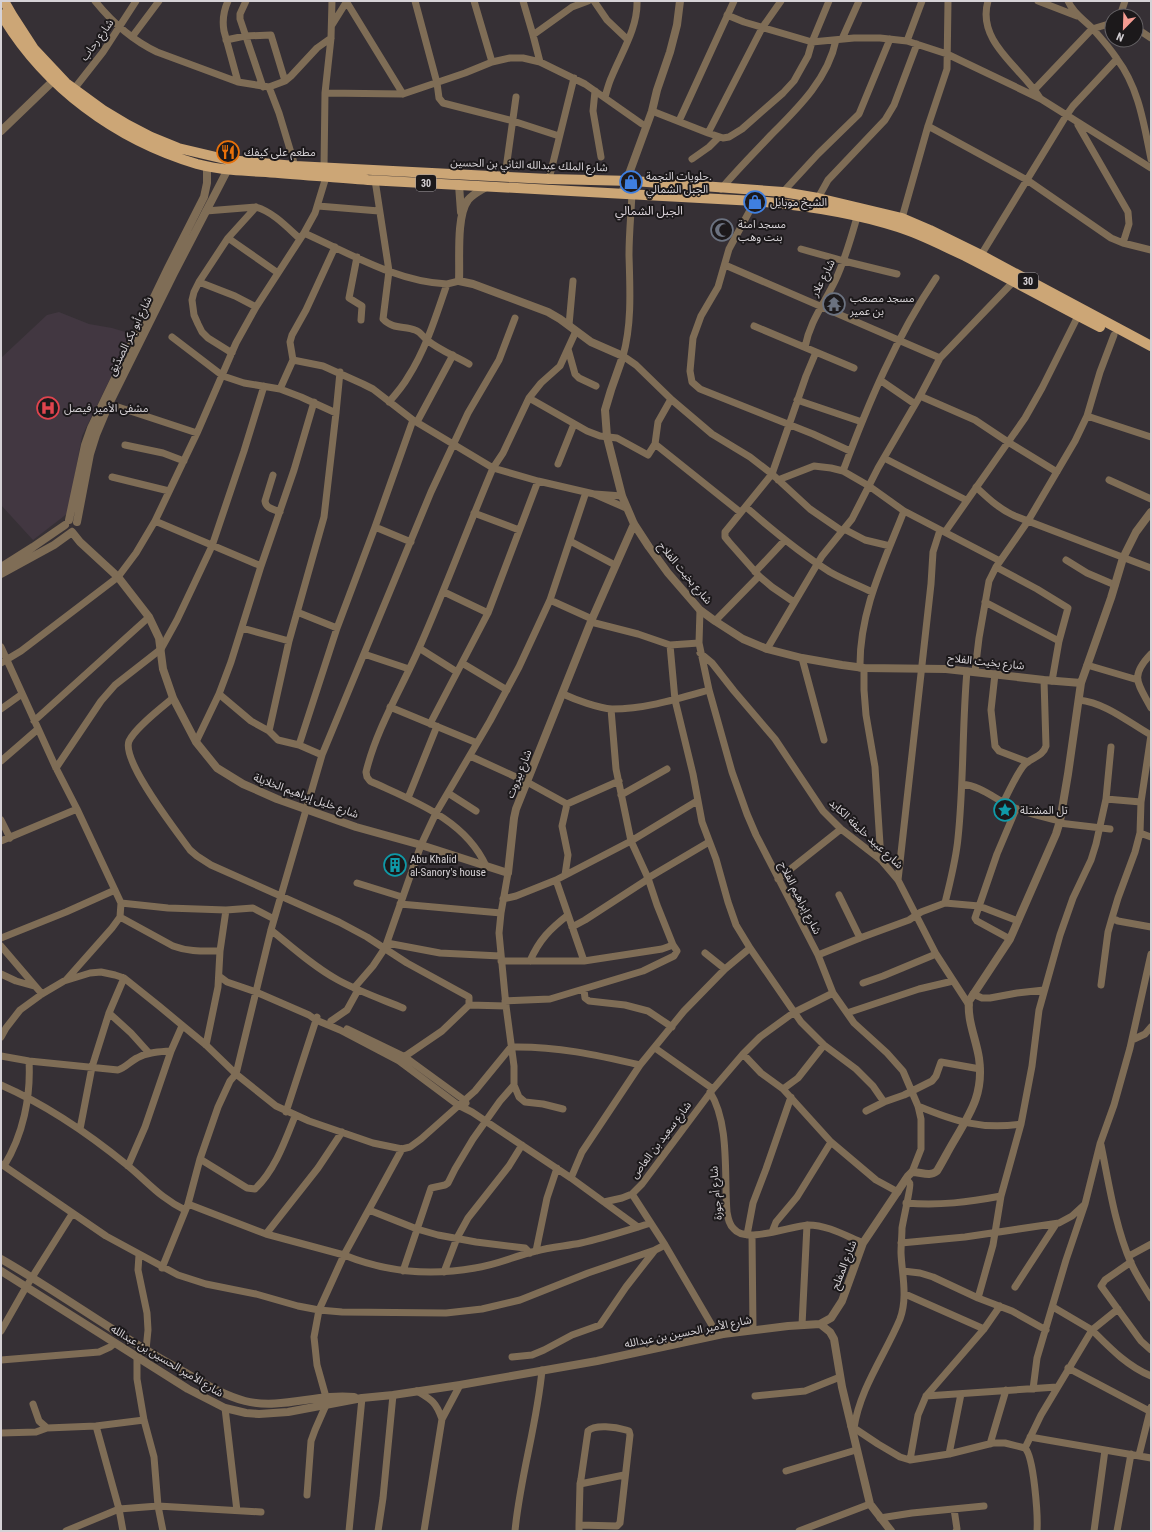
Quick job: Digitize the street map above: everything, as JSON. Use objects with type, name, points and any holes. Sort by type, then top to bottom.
[{"type":"main road","name":"شارع الملك عبدالله الثاني بن الحسين","points":[[4,1],[34,49],[66,83],[103,110],[128,125],[172,145],[198,159],[207,166],[228,169],[505,176],[624,181],[783,192],[818,198],[902,218],[937,233],[981,255],[1029,286],[1151,346]]},
{"type":"main road","name":"شارع الملك عبدالله الثاني بن الحسين","points":[[1,14],[24,49],[53,81],[78,103],[98,117],[160,150],[198,159],[229,160],[295,166],[376,180],[486,187],[624,193],[795,205],[857,217],[905,229],[952,250],[1014,281],[1029,286]]},
{"type":"main road","name":"شارع الملك عبدالله الثاني بن الحسين","points":[[1048,296],[1078,316],[1151,354]]},
{"type":"street","points":[[95,1],[120,28],[144,46],[238,82],[266,87],[285,81],[317,48],[331,38]]},
{"type":"street","name":"شارع رحاب","points":[[74,89],[120,28],[136,1]]},
{"type":"street","points":[[132,37],[159,1]]},
{"type":"street","points":[[228,1],[222,22],[238,82]]},
{"type":"street","points":[[246,1],[239,16],[245,36],[266,87],[279,113],[295,166]]},
{"type":"street","points":[[4,662],[118,577],[136,553],[155,521],[184,461],[223,376],[236,342],[256,307],[302,236],[318,206],[325,172],[325,93],[332,25],[332,1]]},
{"type":"street","points":[[332,25],[347,1],[403,94]]},
{"type":"street","points":[[415,1],[437,83],[439,98],[446,105],[513,121],[559,136]]},
{"type":"street","points":[[474,1],[492,62]]},
{"type":"street","points":[[523,1],[540,62]]},
{"type":"street","points":[[532,35],[570,4],[588,1]]},
{"type":"street","points":[[594,1],[607,20],[628,40]]},
{"type":"street","points":[[605,97],[611,78],[628,40],[636,15],[638,1]]},
{"type":"street","points":[[624,181],[652,111],[657,90],[674,39],[680,1]]},
{"type":"street","points":[[679,121],[734,1]]},
{"type":"street","points":[[708,133],[762,28],[781,1]]},
{"type":"street","points":[[652,111],[708,133],[729,138],[783,93],[794,81],[808,56],[812,42],[829,1]]},
{"type":"street","points":[[721,188],[808,96],[819,80],[859,1]]},
{"type":"street","points":[[907,41],[922,1]]},
{"type":"street","points":[[902,218],[928,126],[946,72],[948,1]]},
{"type":"street","points":[[988,1],[986,18],[987,27],[992,38],[1035,89],[1041,99]]},
{"type":"street","points":[[1038,1],[1078,16]]},
{"type":"street","points":[[1068,1],[1078,16],[1092,28],[1118,59],[1131,82],[1137,97],[1151,159]]},
{"type":"street","points":[[727,15],[762,28],[812,42],[867,38],[890,39],[907,41],[946,54],[1041,99],[1077,123],[1151,168]]},
{"type":"street","points":[[1035,89],[1092,28],[1104,25]]},
{"type":"street","points":[[226,40],[245,36],[269,34],[272,36],[285,81]]},
{"type":"street","points":[[783,192],[858,114],[890,39]]},
{"type":"street","points":[[818,198],[828,180],[890,113],[917,44]]},
{"type":"street","points":[[325,93],[403,94],[492,62],[510,58],[523,58],[540,62],[574,78],[605,97],[642,124]]},
{"type":"street","points":[[981,255],[1066,116],[1073,106],[1118,59]]},
{"type":"street","points":[[549,178],[574,78]]},
{"type":"street","points":[[1,131],[53,81]]},
{"type":"street","points":[[624,193],[624,181],[642,124],[657,90]]},
{"type":"street","points":[[595,91],[593,111],[601,157]]},
{"type":"street","points":[[505,176],[516,97]]},
{"type":"street","points":[[1077,123],[1128,212],[1129,224],[1123,243]]},
{"type":"street","points":[[928,126],[1027,180],[1100,232],[1123,243],[1151,250]]},
{"type":"street","points":[[692,159],[709,147],[719,136]]},
{"type":"street","name":"شارع أبو بكر الصدّيق","points":[[72,527],[90,428],[204,197],[207,183],[207,166]]},
{"type":"street","name":"شارع أبو بكر الصدّيق","points":[[72,527],[90,454],[109,404],[228,169]]},
{"type":"street","points":[[376,180],[379,211],[390,271],[383,316],[384,320],[397,327],[414,329],[421,333],[427,340],[469,364]]},
{"type":"street","points":[[459,185],[462,217]]},
{"type":"street","points":[[459,281],[459,237],[462,217],[469,199],[486,187]]},
{"type":"street","name":"شارع بخيت الفلاح","points":[[624,193],[629,254],[630,314],[628,334],[623,356],[607,402],[605,417],[607,437],[622,496],[634,524],[668,573],[700,610],[714,621],[743,639],[767,649],[802,658],[862,668],[922,668],[971,671],[1048,681],[1081,683]]},
{"type":"street","points":[[755,201],[729,249],[718,287],[701,316],[693,338],[690,371],[692,382],[700,389],[850,451]]},
{"type":"street","points":[[318,206],[379,211]]},
{"type":"street","points":[[232,353],[208,338],[198,324],[194,315],[192,300],[199,282],[228,238],[256,207]]},
{"type":"street","points":[[206,211],[256,207],[264,210],[302,236],[335,247],[390,271],[425,281],[447,284],[459,281],[473,284],[548,312],[591,342],[623,356],[636,365],[671,399],[712,434],[750,457],[772,474],[810,509],[843,530],[865,540],[890,546]]},
{"type":"street","name":"شارع علار","points":[[805,347],[813,320],[831,289],[844,261],[857,217]]},
{"type":"street","points":[[228,238],[278,273]]},
{"type":"street","points":[[280,389],[293,360],[290,342],[292,335],[306,310],[335,247]]},
{"type":"street","points":[[801,249],[897,274]]},
{"type":"street","points":[[357,257],[349,298],[362,306],[362,320]]},
{"type":"street","points":[[725,265],[940,358]]},
{"type":"street","points":[[843,471],[880,380],[900,340],[936,278]]},
{"type":"street","points":[[486,866],[476,848],[467,837],[453,825],[408,798],[370,781],[366,775],[372,754],[390,707],[444,592],[493,468],[503,453],[529,398],[541,382],[560,366],[568,349],[572,328],[573,280]]},
{"type":"street","points":[[767,649],[827,549],[852,519],[940,358],[1014,281]]},
{"type":"street","points":[[199,282],[235,296],[256,307]]},
{"type":"street","points":[[389,402],[407,378],[427,340],[447,284]]},
{"type":"street","points":[[898,880],[931,584],[933,552],[942,531],[1008,442],[1038,396],[1078,316]]},
{"type":"street","points":[[162,1268],[186,1207],[200,1159],[222,1096],[230,1081],[236,1074],[271,930],[282,897],[305,809],[322,755],[453,444],[472,407],[496,366],[515,318]]},
{"type":"street","points":[[754,326],[854,368]]},
{"type":"street","points":[[945,903],[958,839],[965,724],[964,710],[989,581],[998,564],[1028,521],[1075,441],[1087,416],[1100,372],[1114,335]]},
{"type":"street","points":[[172,337],[223,376],[244,383],[280,389],[314,402],[336,413]]},
{"type":"street","points":[[568,349],[575,374],[579,378],[596,386]]},
{"type":"street","points":[[794,602],[772,587],[757,574],[725,537],[724,532],[772,474],[797,400],[816,352]]},
{"type":"street","points":[[299,745],[337,628],[415,421],[453,355]]},
{"type":"street","points":[[293,360],[310,362],[340,372],[373,389],[415,421],[493,468],[538,481],[594,494],[626,508]]},
{"type":"street","points":[[269,731],[289,641],[324,517],[340,372]]},
{"type":"street","points":[[880,380],[915,404]]},
{"type":"street","points":[[56,768],[86,722],[108,693],[115,685],[161,649],[177,620],[212,546],[240,464],[264,386]]},
{"type":"street","points":[[920,396],[975,420],[1057,472]]},
{"type":"street","points":[[529,398],[574,424],[595,434],[617,438],[646,455],[649,454],[655,444],[658,422],[671,399]]},
{"type":"street","points":[[797,400],[862,422]]},
{"type":"street","points":[[196,742],[219,694],[242,628],[260,566],[280,512],[314,402]]},
{"type":"street","points":[[109,404],[197,433]]},
{"type":"street","points":[[1087,416],[1151,438]]},
{"type":"street","points":[[558,464],[574,424]]},
{"type":"street","points":[[655,444],[740,512]]},
{"type":"street","points":[[125,445],[163,453],[184,461]]},
{"type":"street","points":[[884,458],[966,500]]},
{"type":"street","points":[[778,480],[814,466],[843,471],[869,486],[904,511],[942,531],[1067,607],[1068,611],[1048,681],[1046,746],[1042,753],[1024,765],[1004,803]]},
{"type":"street","points":[[273,475],[265,504],[267,507],[280,512]]},
{"type":"street","points":[[112,477],[169,491]]},
{"type":"street","points":[[1109,480],[1151,499]]},
{"type":"street","points":[[408,798],[433,725],[457,672],[488,613],[538,481]]},
{"type":"street","points":[[976,487],[992,503],[1004,511],[1151,568]]},
{"type":"street","points":[[331,1021],[348,1010],[356,989],[386,946],[421,845],[436,814],[507,690],[550,600],[586,492]]},
{"type":"street","points":[[594,494],[622,496]]},
{"type":"street","points":[[746,506],[785,540],[818,564],[872,592]]},
{"type":"street","points":[[881,860],[875,767],[866,715],[860,643],[872,592],[904,511]]},
{"type":"street","points":[[912,1172],[934,1174],[937,1171],[965,1123],[977,1096],[980,1083],[979,1057],[969,1005],[973,994],[1010,939],[1048,855],[1060,822],[1081,683],[1123,558],[1136,532],[1151,512]]},
{"type":"street","points":[[474,513],[520,530]]},
{"type":"street","points":[[155,521],[260,566]]},
{"type":"street","name":"شارع بيروت","points":[[514,1085],[514,1066],[499,933],[500,913],[508,873],[514,818],[591,620],[634,524]]},
{"type":"street","points":[[1,567],[33,547],[72,527]]},
{"type":"street","points":[[1,574],[54,545],[72,527]]},
{"type":"street","name":"شارع خليل إبراهيم الخلايلة","points":[[72,527],[83,544],[118,577],[149,617],[156,631],[161,649],[163,670],[173,698],[196,742],[217,768],[230,777],[277,799],[356,826],[508,873]]},
{"type":"street","points":[[375,527],[411,542]]},
{"type":"street","points":[[714,621],[757,574],[785,540]]},
{"type":"street","points":[[570,541],[615,565]]},
{"type":"street","points":[[1066,560],[1087,573],[1115,585]]},
{"type":"street","points":[[444,592],[488,613]]},
{"type":"street","points":[[550,600],[591,620],[670,645],[698,643]]},
{"type":"street","points":[[985,602],[1059,641]]},
{"type":"street","name":"شارع إبراهيم الفلاح","points":[[700,610],[698,643],[708,690],[732,772],[756,835],[818,956],[833,993],[847,1013],[866,1035],[887,1053],[903,1071],[918,1106],[922,1131],[920,1149],[912,1172]]},
{"type":"street","points":[[297,612],[337,628]]},
{"type":"street","points":[[34,721],[149,617]]},
{"type":"street","points":[[242,628],[289,641]]},
{"type":"street","points":[[670,645],[675,700],[693,774],[697,801],[734,919],[750,948],[793,1013],[807,1030],[856,1069],[874,1086],[884,1102]]},
{"type":"street","points":[[1,647],[4,662],[22,694],[121,904],[120,917],[103,939],[64,982]]},
{"type":"street","points":[[419,648],[457,672]]},
{"type":"street","name":"شارع عبيد خليفة الكايد","points":[[700,653],[712,663],[775,739],[823,811],[841,829],[881,860],[898,880],[936,954],[969,1005]]},
{"type":"street","points":[[364,654],[409,669]]},
{"type":"street","points":[[1151,654],[1137,672],[1138,680],[1151,708]]},
{"type":"street","points":[[802,658],[824,740]]},
{"type":"street","points":[[462,663],[507,690]]},
{"type":"street","points":[[1087,665],[1138,680]]},
{"type":"street","points":[[995,674],[991,710],[995,746],[998,751],[1028,762]]},
{"type":"street","points":[[563,694],[590,704],[612,709],[647,706],[675,700],[708,690]]},
{"type":"street","points":[[1,709],[22,694]]},
{"type":"street","points":[[219,694],[251,721],[269,731],[278,740],[299,745],[322,755]]},
{"type":"street","points":[[173,698],[136,731],[128,743],[129,751],[134,763],[151,796],[190,850],[211,865],[339,922],[386,946],[406,963],[469,997],[469,1005]]},
{"type":"street","points":[[1079,700],[1093,703],[1113,711],[1151,735],[1141,802],[1140,833],[1133,859],[1118,898],[1107,937],[1101,985]]},
{"type":"street","points":[[390,707],[477,743]]},
{"type":"street","points":[[402,1059],[442,1031],[469,1005],[506,1004],[550,999],[643,971],[676,954],[674,945],[657,905],[648,878],[630,841],[619,781],[612,709]]},
{"type":"street","points":[[1,761],[38,729]]},
{"type":"street","points":[[978,1298],[995,1233],[1001,1196],[1021,1124],[1032,1066],[1039,1010],[1044,990],[1060,935],[1073,898],[1091,860],[1100,828],[1106,799],[1111,747]]},
{"type":"street","points":[[470,756],[527,782],[567,804]]},
{"type":"street","points":[[621,795],[667,769]]},
{"type":"street","points":[[567,804],[619,781]]},
{"type":"street","points":[[962,784],[977,787],[1016,809],[1060,822],[1110,829]]},
{"type":"street","points":[[448,793],[476,811]]},
{"type":"street","points":[[1106,799],[1141,802]]},
{"type":"street","points":[[503,898],[516,896],[556,880],[630,841],[697,801]]},
{"type":"street","points":[[565,875],[568,856],[562,826],[567,804]]},
{"type":"street","points":[[1,841],[77,809]]},
{"type":"street","points":[[1010,939],[977,921],[975,918],[997,854],[1016,809]]},
{"type":"street","points":[[1,820],[10,838]]},
{"type":"street","points":[[778,878],[841,829]]},
{"type":"street","points":[[1140,833],[1151,837]]},
{"type":"street","points":[[572,927],[648,878],[709,842]]},
{"type":"street","points":[[556,880],[584,961]]},
{"type":"street","points":[[357,883],[401,900],[500,913]]},
{"type":"street","points":[[1,938],[66,912],[115,890]]},
{"type":"street","points":[[839,895],[860,938]]},
{"type":"street","points":[[818,956],[860,938],[909,920],[916,915],[945,903],[979,906],[1018,921]]},
{"type":"street","points":[[121,904],[168,908],[226,910],[253,908],[274,919]]},
{"type":"street","points":[[206,1046],[218,987],[220,951],[226,910]]},
{"type":"street","points":[[530,961],[538,944],[554,926],[568,915]]},
{"type":"street","points":[[120,917],[182,950],[197,952],[220,951]]},
{"type":"street","points":[[1112,918],[1118,921],[1151,927]]},
{"type":"street","points":[[271,930],[318,967],[338,980],[403,1008]]},
{"type":"street","points":[[386,946],[501,959],[530,961],[584,961],[662,949],[674,945]]},
{"type":"street","points":[[1,946],[42,994]]},
{"type":"street","points":[[571,1178],[582,1152],[640,1065],[684,1011],[725,969],[750,948]]},
{"type":"street","points":[[705,953],[725,969]]},
{"type":"street","points":[[863,983],[936,954]]},
{"type":"street","points":[[1033,1389],[1037,1358],[1066,1260],[1085,1204],[1100,1144],[1114,1105],[1132,1040],[1151,954]]},
{"type":"street","points":[[1,1037],[3,1027],[20,1010],[42,994],[64,982],[90,973],[102,972],[114,974],[124,978],[206,1046],[265,1099],[286,1112],[373,1143],[402,1149],[410,1147],[421,1139],[475,1091],[512,1047],[536,1047],[568,1050],[640,1065]]},
{"type":"street","points":[[1,974],[16,981],[34,986]]},
{"type":"street","points":[[219,976],[227,982],[256,992],[317,1018],[402,1059]]},
{"type":"street","points":[[80,1129],[92,1067],[109,1014],[124,978]]},
{"type":"street","points":[[847,1013],[919,989],[953,981]]},
{"type":"street","points":[[218,987],[227,982]]},
{"type":"street","points":[[584,990],[585,998],[589,1001],[624,1005],[648,1011],[672,1027]]},
{"type":"street","points":[[973,994],[982,998],[990,998],[1044,990]]},
{"type":"street","name":"شارع سعيد بن العاص","points":[[723,1334],[714,1329],[632,1194],[642,1184],[712,1090],[760,1037],[793,1013],[833,993]]},
{"type":"street","points":[[109,1014],[131,1032],[149,1053]]},
{"type":"street","points":[[317,1018],[331,1021],[402,1059],[472,1112],[557,1168],[638,1227]]},
{"type":"street","points":[[286,1112],[317,1018]]},
{"type":"street","points":[[128,1166],[145,1127],[171,1051],[182,1026]]},
{"type":"street","points":[[1132,1040],[1145,1034],[1151,1027]]},
{"type":"street","points":[[783,1089],[798,1078],[824,1045]]},
{"type":"street","points":[[654,1048],[712,1090]]},
{"type":"street","points":[[1,1056],[29,1061],[120,1070],[132,1061],[149,1053],[171,1051]]},
{"type":"street","points":[[743,1054],[761,1073],[783,1089],[831,1142],[876,1180],[898,1192]]},
{"type":"street","points":[[29,1061],[29,1098],[16,1142],[2,1165],[106,1236],[162,1268],[206,1284],[256,1294],[298,1306],[319,1310],[348,1312],[446,1313],[482,1309],[520,1300],[574,1278],[655,1250],[664,1245]]},
{"type":"street","points":[[866,1111],[932,1081],[936,1076],[941,1062],[980,1069]]},
{"type":"street","points":[[1,1084],[29,1098],[80,1129],[128,1166],[162,1197],[186,1207],[266,1234],[356,1260],[403,1271],[419,1273],[444,1272],[475,1268],[533,1252],[582,1242],[651,1223]]},
{"type":"street","points":[[403,1271],[432,1188],[448,1183],[454,1169],[486,1121],[500,1101],[514,1085],[520,1097],[525,1102],[543,1104],[563,1109]]},
{"type":"street","name":"شارع أم جوزة","points":[[712,1090],[720,1112],[724,1136],[727,1212],[730,1224],[734,1230],[740,1234],[750,1235]]},
{"type":"street","points":[[753,1330],[750,1235],[753,1203],[791,1097]]},
{"type":"street","points":[[918,1106],[965,1123],[1001,1127],[1021,1124]]},
{"type":"street","points":[[200,1159],[247,1188],[255,1189],[265,1178],[276,1159],[295,1116]]},
{"type":"street","points":[[266,1234],[318,1168],[342,1132]]},
{"type":"street","points":[[772,1232],[776,1222],[800,1192],[831,1142]]},
{"type":"street","points":[[1100,1144],[1115,1211],[1130,1259],[1151,1298]]},
{"type":"street","points":[[444,1272],[457,1238],[468,1218],[510,1166],[522,1145]]},
{"type":"street","points":[[307,1495],[311,1441],[326,1401],[317,1365],[314,1337],[319,1310],[344,1256],[402,1149]]},
{"type":"street","points":[[533,1252],[547,1198],[557,1168]]},
{"type":"street","name":"شارع المفلح","points":[[820,1324],[831,1318],[842,1301],[863,1243],[912,1172]]},
{"type":"street","points":[[852,1427],[866,1388],[900,1318],[905,1294],[902,1243],[906,1203],[911,1186],[906,1180]]},
{"type":"street","points":[[604,1202],[632,1194]]},
{"type":"street","points":[[906,1203],[944,1204],[970,1202],[1001,1196]]},
{"type":"street","points":[[902,1243],[995,1233],[1056,1224],[1072,1216],[1085,1204]]},
{"type":"street","points":[[369,1210],[417,1229],[457,1238],[525,1248],[533,1252]]},
{"type":"street","points":[[1,1331],[3,1322],[72,1214]]},
{"type":"street","points":[[1015,1287],[1056,1224]]},
{"type":"street","points":[[750,1235],[807,1225],[820,1226],[833,1230],[863,1243]]},
{"type":"street","points":[[802,1325],[807,1225]]},
{"type":"street","points":[[1151,1244],[1130,1259],[1101,1284],[1141,1341],[1151,1350]]},
{"type":"street","points":[[512,1357],[532,1355],[572,1335],[600,1325],[626,1287],[655,1250]]},
{"type":"street","points":[[139,1255],[138,1270],[148,1330],[146,1350]]},
{"type":"street","name":"شارع الأمير الحسين بن عبدالله","points":[[1,1259],[32,1277],[146,1350],[207,1385],[246,1401],[271,1403],[326,1401],[393,1395],[460,1385],[631,1354],[723,1334],[820,1324]]},
{"type":"street","name":"شارع الأمير الحسين بن عبدالله","points":[[1,1271],[188,1389],[225,1408],[246,1413],[275,1414],[326,1401]]},
{"type":"street","points":[[903,1271],[920,1272],[933,1277],[978,1298],[1012,1311],[1046,1330]]},
{"type":"street","points":[[905,1294],[984,1329]]},
{"type":"street","points":[[910,1460],[918,1415],[926,1396],[984,1329],[1000,1306]]},
{"type":"street","points":[[1053,1307],[1092,1330],[1125,1361],[1151,1376]]},
{"type":"street","points":[[1025,1448],[1057,1387],[1092,1330],[1118,1309]]},
{"type":"street","points":[[820,1324],[830,1332],[834,1339],[840,1376],[856,1450],[870,1504],[891,1531]]},
{"type":"street","points":[[1,1360],[99,1352],[115,1343]]},
{"type":"street","points":[[137,1357],[137,1379],[144,1420],[154,1457],[158,1506],[163,1531]]},
{"type":"street","points":[[1068,1368],[1150,1410],[1139,1455]]},
{"type":"street","points":[[515,1531],[519,1498],[532,1440],[542,1370]]},
{"type":"street","points":[[755,1396],[805,1391],[840,1376]]},
{"type":"street","points":[[424,1531],[442,1419],[460,1385]]},
{"type":"street","points":[[926,1396],[1057,1387]]},
{"type":"street","points":[[990,1444],[1006,1390]]},
{"type":"street","points":[[417,1391],[438,1407],[442,1419]]},
{"type":"street","points":[[949,1454],[961,1394]]},
{"type":"street","points":[[378,1531],[383,1498],[393,1395]]},
{"type":"street","points":[[350,1531],[362,1398]]},
{"type":"street","points":[[33,1404],[39,1421],[47,1428]]},
{"type":"street","points":[[225,1408],[237,1511]]},
{"type":"street","points":[[1,1433],[36,1432],[47,1428],[96,1426],[144,1420]]},
{"type":"street","points":[[96,1426],[119,1509],[123,1531]]},
{"type":"street","points":[[852,1427],[884,1448],[900,1457],[910,1460],[949,1454],[990,1444],[1005,1443],[1025,1448],[1029,1454],[1034,1486],[1037,1531]]},
{"type":"street","points":[[592,1428],[621,1428],[629,1431],[630,1436],[624,1475],[621,1519],[618,1526],[579,1528],[580,1484],[588,1431],[592,1428]]},
{"type":"street","points":[[1030,1437],[1151,1458]]},
{"type":"street","points":[[786,1471],[856,1450]]},
{"type":"street","points":[[1094,1531],[1105,1450]]},
{"type":"street","points":[[1117,1531],[1131,1454]]},
{"type":"street","points":[[580,1484],[624,1475]]},
{"type":"street","points":[[799,1531],[870,1504]]},
{"type":"street","points":[[66,1531],[119,1509],[158,1506],[261,1512]]},
{"type":"street","points":[[880,1518],[912,1513],[984,1506]]},
{"type":"street","points":[[954,1509],[956,1531]]},
{"type":"shaded area","name":"مشفى الأمير فيصل","points":[[59,312],[89,324],[112,328],[132,334],[82,436],[68,513],[33,540],[1,505],[1,358],[47,315]]},
{"type":"place","name":"مطعم على كيفك","points":[[228,152]]},
{"type":"place","name":"حلويات النجمة. الجبل الشمالي","points":[[631,182]]},
{"type":"place","name":"الشيخ موبايل","points":[[755,202]]},
{"type":"place","name":"مسجد امنة بنت وهب","points":[[722,230]]},
{"type":"place","name":"مسجد مصعب بن عمير","points":[[834,304]]},
{"type":"place","name":"مشفى الأمير فيصل","points":[[48,408]]},
{"type":"place","name":"تل المشتلة","points":[[1005,810]]},
{"type":"place","name":"Abu Khalid al-Sanory's house","points":[[395,865]]},
{"type":"district","name":"الجبل الشمالي","points":[[649,211]]}]
